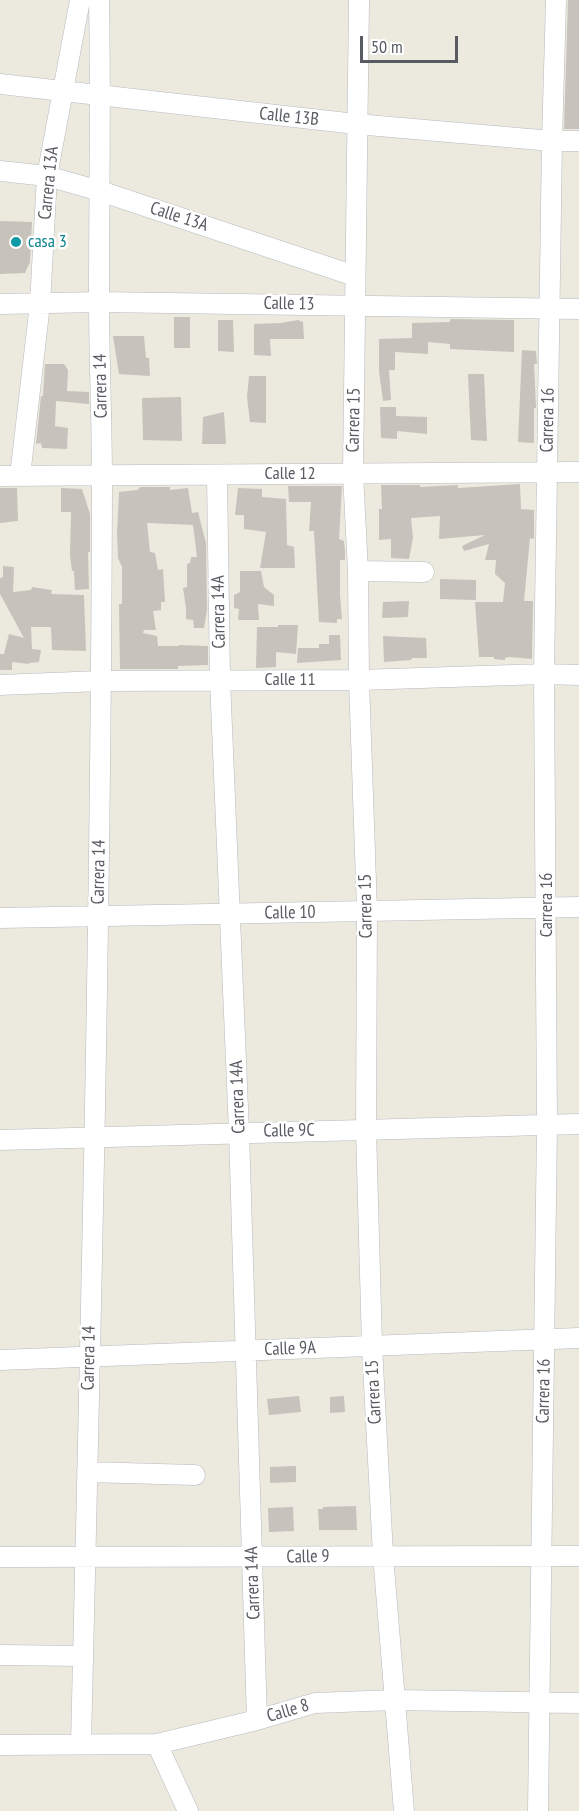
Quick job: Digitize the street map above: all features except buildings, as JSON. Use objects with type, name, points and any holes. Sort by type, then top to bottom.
[{"type":"street","name":"Carrera 13A","points":[[20,476],[40,304],[47,176],[80,0]]},
{"type":"street","name":"Carrera 14","points":[[81,1744],[99,916],[102,476],[99,302],[99,0]]},
{"type":"street","name":"Carrera 15","points":[[360,0],[356,124],[353,474],[358,571],[359,680],[367,911],[366,1130],[372,1346],[383,1555],[404,1811]]},
{"type":"street","name":"Carrera 16","points":[[538,1811],[547,1125],[544,674],[556,0]]},
{"type":"street","name":"Calle 13B","points":[[0,84],[356,124],[552,141],[579,141]]},
{"type":"street","name":"Calle 13A","points":[[0,171],[47,176],[100,191],[356,276]]},
{"type":"street","name":"Calle 13","points":[[0,304],[99,302],[579,309]]},
{"type":"street","name":"Calle 12","points":[[0,476],[579,472]]},
{"type":"street","name":"Carrera 14A","points":[[217,475],[220,680],[239,1132],[257,1720]]},
{"type":"street","points":[[358,571],[424,572]]},
{"type":"street","name":"Calle 11","points":[[0,685],[101,681],[359,680],[579,675]]},
{"type":"street","name":"Calle 10","points":[[0,918],[579,907]]},
{"type":"street","name":"Calle 9C","points":[[0,1140],[579,1124]]},
{"type":"street","name":"Calle 9A","points":[[0,1360],[579,1338]]},
{"type":"street","points":[[87,1472],[195,1475]]},
{"type":"street","name":"Calle 9","points":[[0,1557],[579,1556]]},
{"type":"street","points":[[0,1655],[83,1656]]},
{"type":"street","name":"Calle 8","points":[[0,1745],[157,1744],[257,1720],[315,1703],[394,1700],[579,1703]]},
{"type":"street","points":[[157,1744],[188,1811]]},
{"type":"place","name":"casa 3","points":[[16,242]]}]
